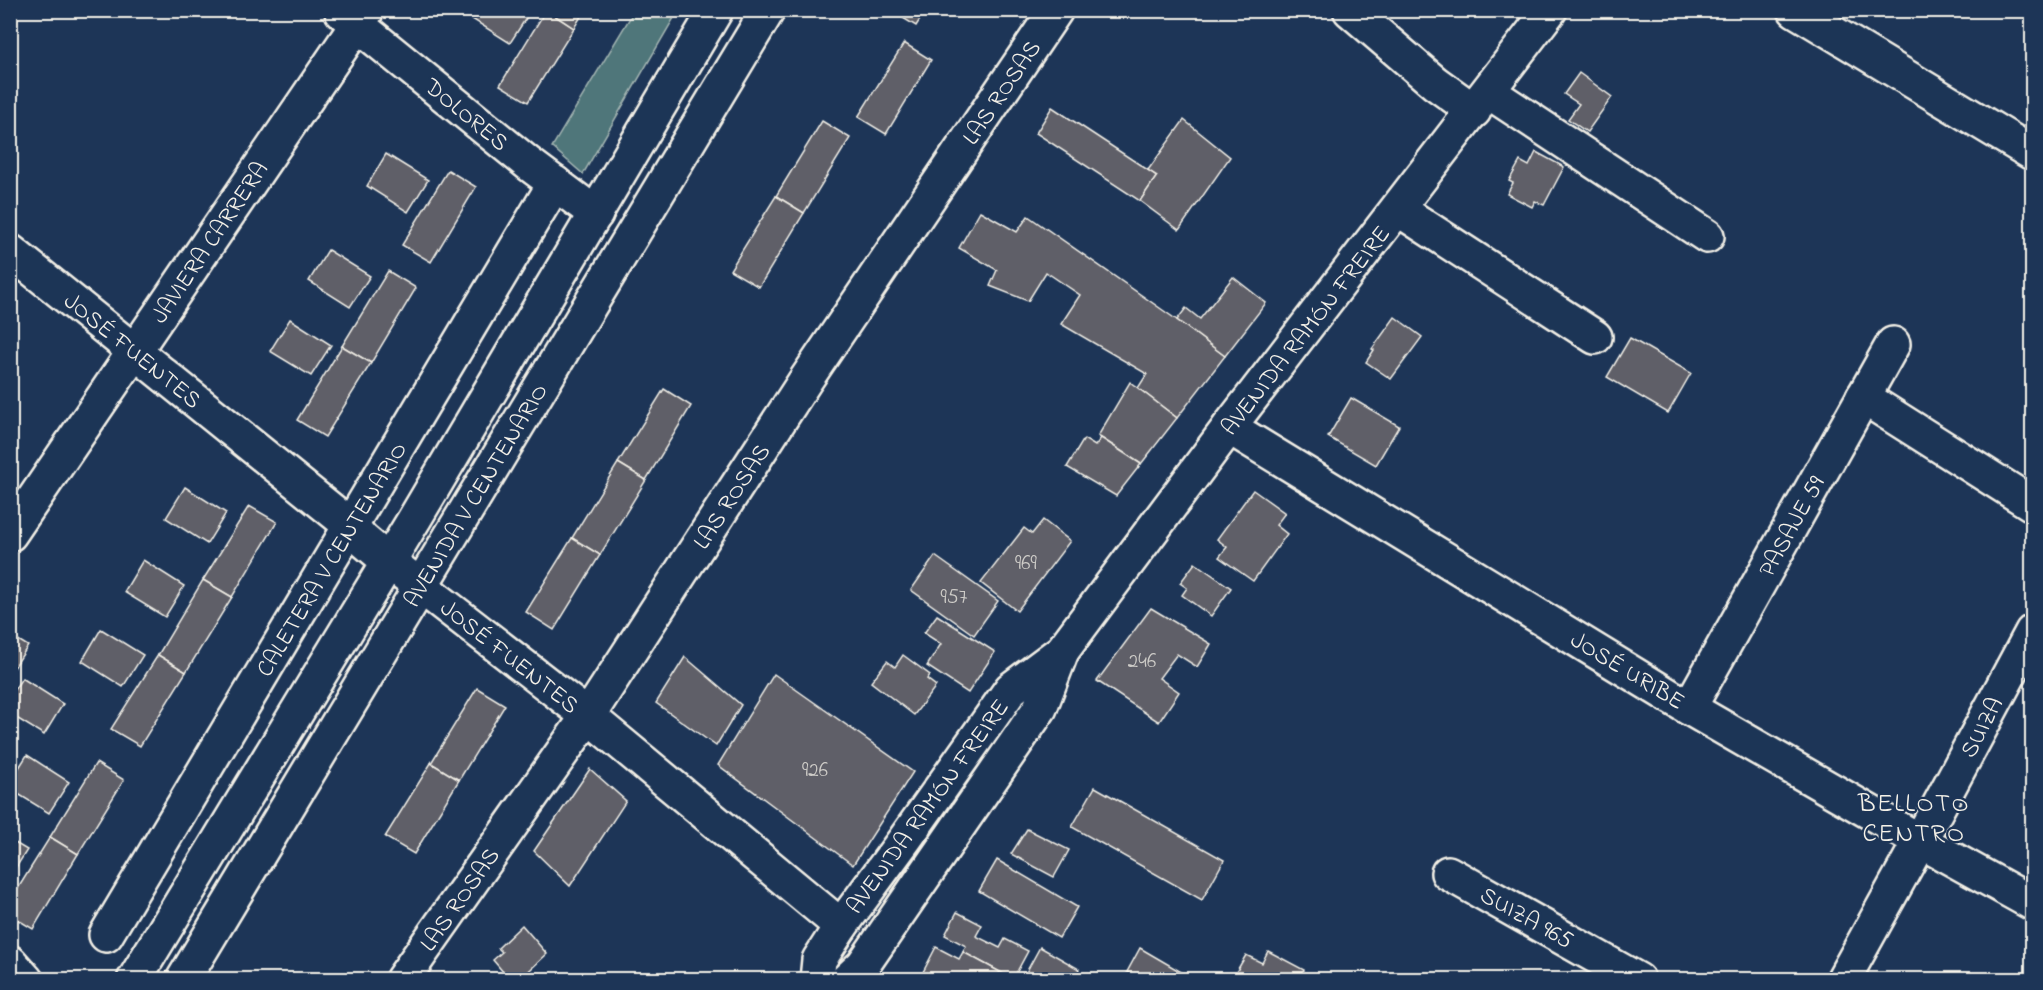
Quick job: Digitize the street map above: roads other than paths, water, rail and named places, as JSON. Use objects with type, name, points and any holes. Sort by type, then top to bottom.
[{"type":"street","name":"AVENIDA V CENTENARIO","points":[[134,978],[388,561],[716,10]]},
{"type":"street","name":"AVENIDA V CENTENARIO","points":[[183,980],[768,10]]},
{"type":"street","name":"LAS ROSAS","points":[[402,980],[588,716],[805,381],[1056,10]]},
{"type":"street","name":"AVENIDA RAMÓN FREIRE","points":[[847,980],[863,965],[883,937],[1040,708],[1062,651],[1229,427],[1550,10]]},
{"type":"street","points":[[1794,10],[2032,153]]},
{"type":"street","points":[[1351,11],[1435,83],[1481,102],[1707,236]]},
{"type":"street","name":"DOLORES","points":[[355,15],[555,183],[596,214]]},
{"type":"street","name":"JAVIERA CARRERA","points":[[10,534],[135,352],[355,15]]},
{"type":"street","name":"CALETERA V CENTENARIO","points":[[106,935],[555,183]]},
{"type":"street","points":[[1398,209],[1595,337]]},
{"type":"street","name":"JOSÉ FUENTES","points":[[10,251],[351,526],[362,539],[388,561],[588,716],[841,926]]},
{"type":"street","name":"PASAJE 59","points":[[1689,708],[1893,344]]},
{"type":"street","points":[[1863,397],[2032,504]]},
{"type":"street","name":"JOSÉ URIBE","points":[[1229,427],[1689,708],[2032,903]]},
{"type":"street","name":"SUIZA","points":[[1843,980],[2032,632]]},
{"type":"street","name":"AVENIDA RAMÓN FREIRE","points":[[817,980],[819,960],[841,926],[1011,689],[1062,651]]},
{"type":"street","name":"SUIZA 965","points":[[1448,873],[1638,980]]},
{"type":"street","points":[[841,926],[847,943],[842,980]]},
{"type":"street","points":[[10,962],[26,980]]},
{"type":"district","name":"BELLOTO CENTRO","points":[[1914,817]]}]
